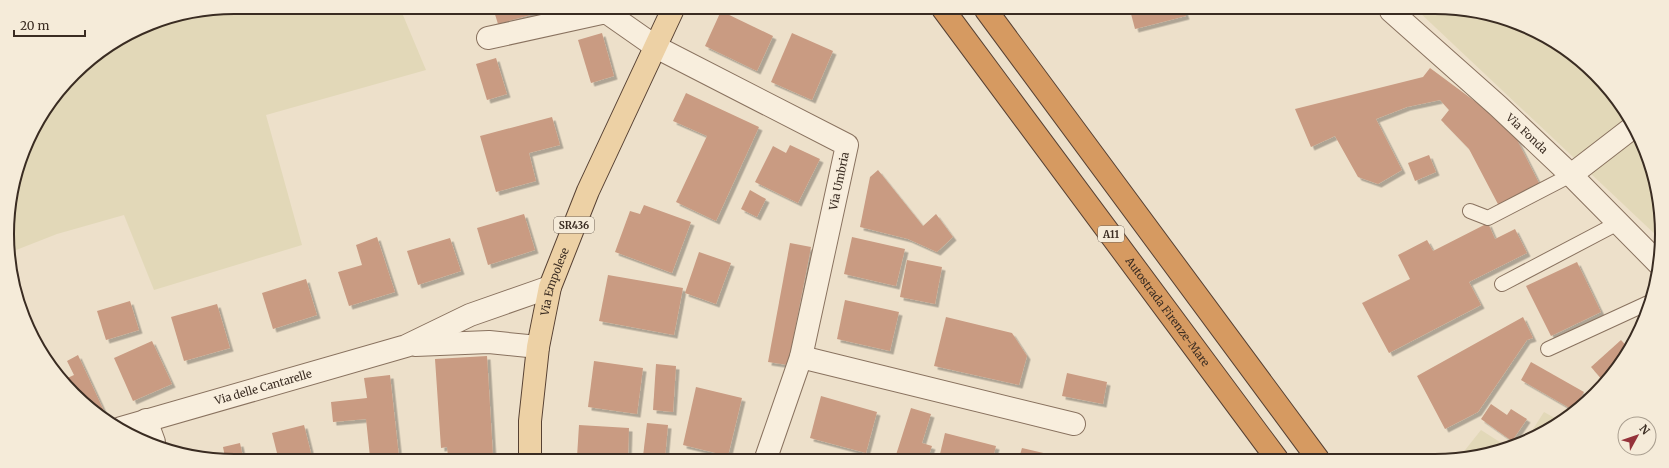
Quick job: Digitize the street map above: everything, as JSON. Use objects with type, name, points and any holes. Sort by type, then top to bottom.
[{"type":"highway","name":"Autostrada Firenze-Mare","points":[[946,14],[1273,454]]},
{"type":"highway","points":[[989,14],[1314,454]]},
{"type":"main road","name":"Via Empolese","points":[[530,454],[530,421],[538,347],[550,288],[588,191],[670,14]]},
{"type":"street","points":[[488,38],[597,14]]},
{"type":"street","points":[[609,14],[656,47]]},
{"type":"street","name":"Via Fonda","points":[[1394,14],[1498,106],[1571,175],[1654,259]]},
{"type":"street","name":"Via Umbria","points":[[656,47],[847,145],[801,357],[767,454]]},
{"type":"street","points":[[1571,175],[1629,130]]},
{"type":"street","points":[[406,346],[470,315],[550,288]]},
{"type":"street","points":[[406,346],[489,342],[538,347]]},
{"type":"street","name":"Via delle Cantarelle","points":[[127,426],[406,346]]},
{"type":"street","points":[[801,357],[1074,424]]},
{"type":"street","points":[[146,420],[153,438]]},
{"type":"lane","points":[[1470,211],[1488,218],[1571,175]]},
{"type":"lane","points":[[1502,284],[1618,223]]},
{"type":"lane","points":[[1548,349],[1643,305]]},
{"type":"shaded area","points":[[220,14],[403,14],[426,70],[266,115],[302,245],[154,290],[124,215],[57,234],[14,251],[14,220],[21,177],[43,124],[59,100],[78,78],[100,59],[124,43],[177,21]]},
{"type":"shaded area","points":[[1421,14],[1449,14],[1464,16],[1492,21],[1506,26],[1545,43],[1569,59],[1591,78],[1610,100],[1626,124],[1638,150],[1648,177],[1651,191],[1655,220],[1655,234]]},
{"type":"shaded area","points":[[1544,412],[1555,418],[1545,425],[1532,431]]},
{"type":"shaded area","points":[[1481,430],[1502,443],[1492,447],[1463,452]]},
{"type":"building","points":[[495,14],[534,14],[498,24]]},
{"type":"building","points":[[720,14],[727,14],[773,36],[757,71],[705,46]]},
{"type":"building","points":[[1131,14],[1185,14],[1186,16],[1135,29]]},
{"type":"building","points":[[602,33],[614,76],[591,83],[578,40]]},
{"type":"building","points":[[792,33],[833,51],[812,100],[771,82]]},
{"type":"building","points":[[496,58],[507,94],[487,100],[476,64]]},
{"type":"building","points":[[1430,68],[1511,128],[1541,187],[1500,208],[1469,149],[1441,120],[1449,110],[1440,100],[1407,107],[1376,119],[1402,170],[1378,184],[1358,177],[1335,136],[1311,147],[1295,109],[1423,77]]},
{"type":"building","points":[[686,93],[759,127],[716,221],[676,202],[707,136],[673,121]]},
{"type":"building","points":[[552,117],[560,145],[529,153],[536,181],[496,192],[480,136]]},
{"type":"building","points":[[790,145],[820,159],[798,203],[755,182],[773,146],[786,153]]},
{"type":"building","points":[[1429,155],[1436,172],[1415,181],[1408,163]]},
{"type":"building","points":[[878,170],[923,226],[936,214],[953,237],[937,252],[908,239],[860,227],[870,177]]},
{"type":"building","points":[[750,190],[766,199],[757,217],[741,209]]},
{"type":"building","points":[[644,205],[691,222],[672,273],[615,252],[630,211],[640,214]]},
{"type":"building","points":[[524,214],[535,250],[488,265],[477,228]]},
{"type":"building","points":[[1488,223],[1495,239],[1515,229],[1527,253],[1469,282],[1481,305],[1389,353],[1362,303],[1410,279],[1398,255],[1427,240],[1433,251]]},
{"type":"building","points":[[377,237],[395,292],[349,306],[338,272],[362,265],[356,245]]},
{"type":"building","points":[[852,237],[905,249],[896,286],[844,274]]},
{"type":"building","points":[[450,238],[461,271],[418,285],[407,251]]},
{"type":"building","points":[[790,243],[811,247],[788,365],[768,362]]},
{"type":"building","points":[[699,252],[731,263],[716,304],[685,293]]},
{"type":"building","points":[[907,260],[942,267],[935,304],[900,297]]},
{"type":"building","points":[[1577,262],[1601,312],[1551,336],[1526,286]]},
{"type":"building","points":[[608,275],[683,288],[674,335],[599,321]]},
{"type":"building","points":[[306,279],[317,315],[273,329],[262,293]]},
{"type":"building","points":[[845,300],[899,312],[890,351],[837,339]]},
{"type":"building","points":[[130,301],[139,330],[106,340],[97,311]]},
{"type":"building","points":[[217,304],[230,348],[184,361],[171,317]]},
{"type":"building","points":[[946,317],[1012,333],[1027,356],[1019,385],[934,366]]},
{"type":"building","points":[[1523,317],[1533,338],[1527,340],[1478,412],[1445,429],[1417,376]]},
{"type":"building","points":[[1621,340],[1625,345],[1610,368],[1601,378],[1591,367]]},
{"type":"building","points":[[152,341],[172,384],[133,401],[114,358]]},
{"type":"building","points":[[78,355],[104,411],[78,390],[68,378],[74,375],[67,361]]},
{"type":"building","points":[[487,356],[493,454],[448,454],[447,447],[441,448],[435,359]]},
{"type":"building","points":[[594,361],[643,368],[637,414],[588,407]]},
{"type":"building","points":[[1531,362],[1584,392],[1579,400],[1570,408],[1521,380]]},
{"type":"building","points":[[656,364],[676,366],[673,412],[653,410]]},
{"type":"building","points":[[1067,373],[1107,382],[1103,404],[1062,396]]},
{"type":"building","points":[[390,375],[399,454],[370,454],[366,419],[333,422],[331,402],[367,398],[364,378]]},
{"type":"building","points":[[696,387],[742,398],[728,454],[720,454],[683,445]]},
{"type":"building","points":[[821,396],[877,412],[866,453],[810,438]]},
{"type":"building","points":[[1491,404],[1507,415],[1511,409],[1527,419],[1513,439],[1511,440],[1481,419]]},
{"type":"building","points":[[911,408],[931,414],[922,443],[932,446],[929,454],[896,454]]},
{"type":"building","points":[[647,423],[668,425],[665,454],[643,454]]},
{"type":"building","points":[[304,425],[311,453],[277,454],[272,433]]},
{"type":"building","points":[[579,425],[629,428],[628,454],[577,454]]},
{"type":"building","points":[[945,433],[996,446],[994,454],[940,454]]},
{"type":"building","points":[[240,443],[242,454],[224,454],[223,447]]},
{"type":"building","points":[[1022,448],[1048,454],[1020,454]]}]
